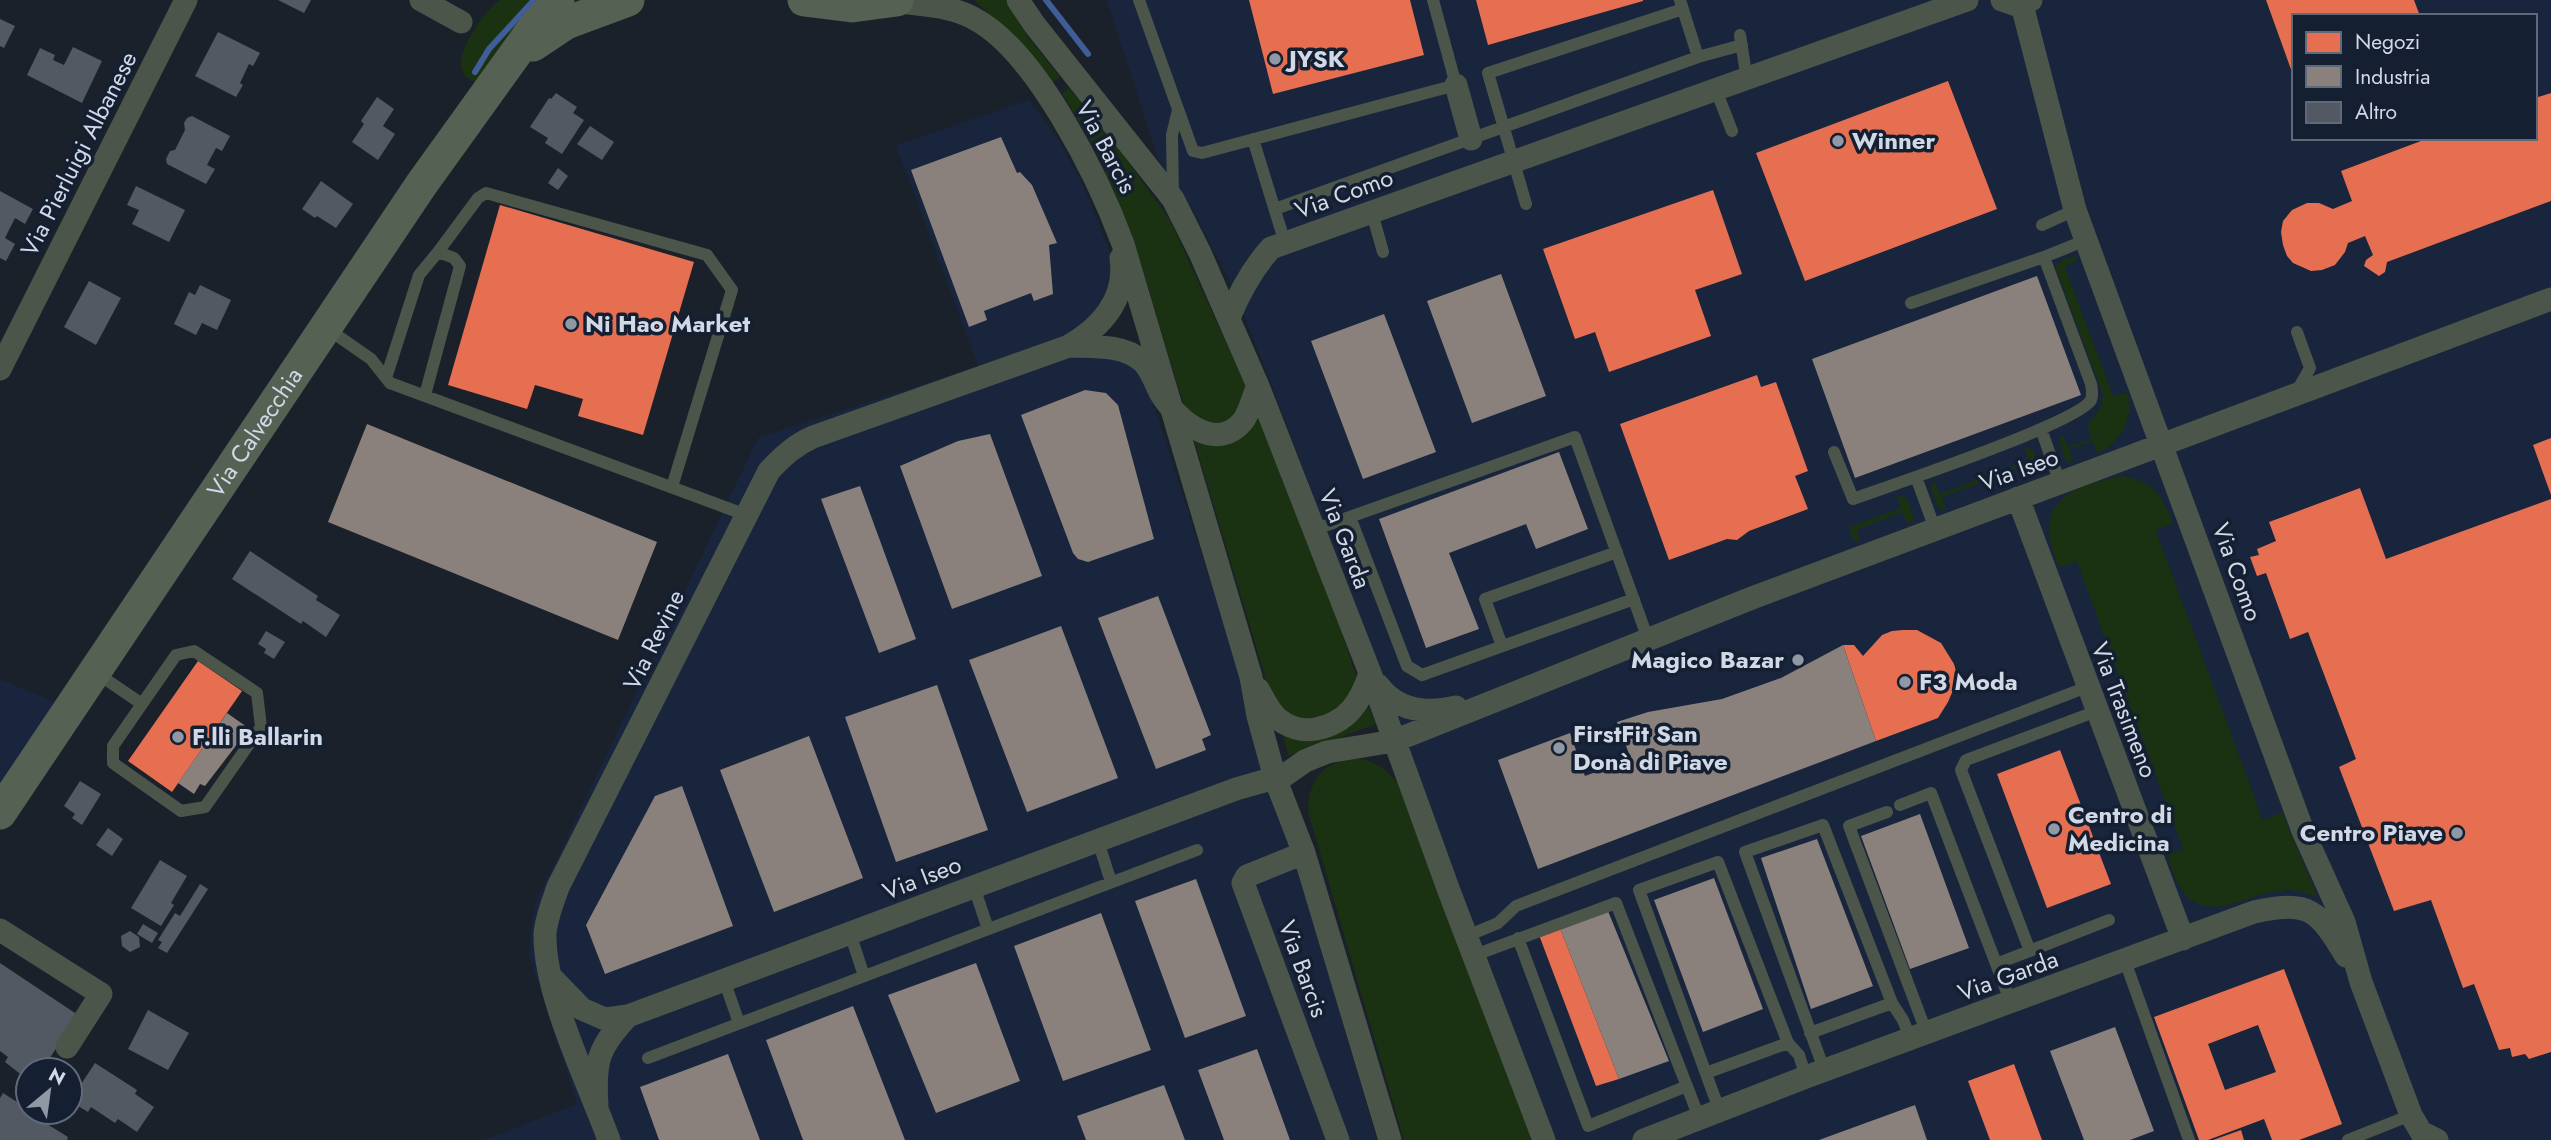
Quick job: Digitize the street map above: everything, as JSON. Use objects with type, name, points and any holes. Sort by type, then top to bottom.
[{"type":"main road","name":"Via Calvecchia","points":[[0,813],[442,155],[531,32],[558,0]]},
{"type":"main road","name":"Via Calvecchia","points":[[516,56],[566,23],[628,0]]},
{"type":"main road","points":[[804,0],[846,6],[896,0]]},
{"type":"street","name":"Via Pierluigi Albanese","points":[[0,369],[186,0]]},
{"type":"street","points":[[421,0],[461,22]]},
{"type":"street","name":"Via Barcis","points":[[896,0],[961,12],[976,19],[998,36],[1020,59],[1061,117],[1112,214],[1251,677],[1258,716],[1275,778],[1304,853],[1390,1140]]},
{"type":"street","name":"Via Garda","points":[[1018,0],[1034,24],[1173,198],[1229,318],[1370,674],[1544,1140]]},
{"type":"street","name":"Via Como","points":[[1278,246],[1967,0]]},
{"type":"street","name":"Via Como","points":[[2018,2],[2075,209],[2303,831],[2344,922],[2361,982],[2411,1115],[2421,1132],[2437,1140]]},
{"type":"street","points":[[1456,85],[1471,139]]},
{"type":"street","name":"Via Revine","points":[[609,1140],[559,1010],[546,951],[545,930],[558,887],[769,471],[797,444],[831,429],[1069,346],[1090,333],[1113,306],[1120,287],[1122,267],[1112,214]]},
{"type":"street","points":[[1229,318],[1242,286],[1257,264],[1278,246]]},
{"type":"street","name":"Via Iseo","points":[[597,1106],[595,1080],[600,1053],[608,1037],[628,1016],[1236,789],[1285,775],[1305,761],[1334,751],[1394,741],[1648,639],[2551,299]]},
{"type":"street","name":"Via Revine","points":[[1069,346],[1105,347],[1123,351],[1143,362],[1170,406]]},
{"type":"street","points":[[1170,406],[1181,419],[1202,434],[1219,434],[1233,429],[1244,420],[1258,386]]},
{"type":"street","name":"Via Trasimeno","points":[[2018,498],[2182,939]]},
{"type":"street","name":"Via Barcis","points":[[1251,677],[1272,712],[1284,723],[1298,729],[1313,729],[1341,721],[1364,692],[1370,674]]},
{"type":"street","name":"Via Iseo","points":[[1370,674],[1395,703],[1417,710],[1442,710],[1508,695]]},
{"type":"street","points":[[1296,829],[1299,784],[1307,771],[1334,751],[1376,752],[1408,776]]},
{"type":"street","name":"Via Barcis","points":[[1304,853],[1247,876],[1242,883],[1338,1140]]},
{"type":"street","name":"Via Garda","points":[[1644,1140],[2254,912],[2279,907],[2298,908],[2324,920],[2361,982]]},
{"type":"street","points":[[0,930],[101,994],[67,1047]]},
{"type":"street","points":[[552,978],[582,1009],[605,1018],[628,1016]]},
{"type":"lane","points":[[1139,0],[1193,151],[1202,153],[1456,85],[1433,0]]},
{"type":"lane","points":[[1526,204],[1488,73],[1682,5],[1698,57]]},
{"type":"lane","points":[[1275,209],[1741,40],[1747,80]]},
{"type":"lane","points":[[1716,90],[1731,131]]},
{"type":"lane","points":[[1173,198],[1172,135],[1178,110]]},
{"type":"lane","points":[[1254,139],[1275,209],[1278,246]]},
{"type":"lane","points":[[386,378],[419,275],[478,198],[486,193],[708,255],[732,290],[672,488]]},
{"type":"lane","points":[[2042,225],[2075,209]]},
{"type":"lane","points":[[1372,213],[1383,253]]},
{"type":"lane","points":[[1911,303],[2086,240]]},
{"type":"lane","points":[[425,396],[460,266],[454,258],[438,253]]},
{"type":"lane","points":[[1834,452],[1853,499],[2041,429],[2078,412],[2090,401],[2093,393],[2043,257]]},
{"type":"lane","points":[[325,327],[371,359],[390,383],[746,515]]},
{"type":"lane","points":[[2295,395],[2310,368],[2297,332]]},
{"type":"lane","points":[[2041,429],[2060,483]]},
{"type":"lane","points":[[1313,530],[1575,437],[1648,639]]},
{"type":"lane","points":[[1916,477],[1936,529]]},
{"type":"lane","points":[[1350,517],[1407,666],[1422,675],[1634,599]]},
{"type":"lane","points":[[1502,646],[1485,599],[1617,552]]},
{"type":"lane","points":[[194,651],[257,693],[261,727],[205,807],[181,811],[113,763],[113,746],[142,704],[176,654],[194,651]]},
{"type":"lane","points":[[95,672],[142,704]]},
{"type":"lane","points":[[1471,945],[1516,906],[2087,687]]},
{"type":"lane","points":[[2030,951],[1961,770],[1966,760],[2097,711]]},
{"type":"lane","points":[[1900,805],[1931,793],[2011,1003]]},
{"type":"lane","points":[[1887,812],[1849,826],[1919,1037]]},
{"type":"lane","points":[[1815,1074],[1810,1033],[1745,852],[1823,825],[1892,1003],[1919,1037]]},
{"type":"lane","points":[[1098,841],[1111,882]]},
{"type":"lane","points":[[648,1058],[1197,850]]},
{"type":"lane","points":[[1710,1116],[1706,1073],[1639,890],[1718,862],[1788,1043],[1815,1074]]},
{"type":"lane","points":[[974,887],[988,929]]},
{"type":"lane","points":[[1471,945],[1518,938],[1616,902],[1687,1086],[1710,1116]]},
{"type":"lane","points":[[1996,964],[2109,920]]},
{"type":"lane","points":[[850,933],[864,976]]},
{"type":"lane","points":[[1518,938],[1588,1126],[1687,1086]]},
{"type":"lane","points":[[2125,961],[2189,1140]]},
{"type":"lane","points":[[724,980],[739,1023]]},
{"type":"lane","points":[[1810,1033],[1892,1003]]},
{"type":"lane","points":[[1706,1073],[1788,1043]]},
{"type":"lane","points":[[2348,1140],[2411,1115]]},
{"type":"shaded area","points":[[1107,0],[2551,0],[2551,1140],[1555,1140],[1263,363],[1234,290],[1191,207],[1158,159]]},
{"type":"shaded area","points":[[1029,100],[1061,144],[1083,185],[1112,257],[1113,295],[1081,333],[1143,371],[1241,678],[1377,1140],[484,1140],[577,1104],[530,958],[530,934],[535,904],[758,438],[978,366],[896,145]]},
{"type":"shaded area","points":[[0,679],[56,703],[0,784]]},
{"type":"green space","points":[[500,0],[550,0],[478,85],[464,75],[462,56],[475,28]]},
{"type":"green space","points":[[974,0],[1005,0],[1027,36],[1060,77],[1052,83],[1019,41]]},
{"type":"green space","points":[[1069,88],[1111,138],[1170,220],[1244,382],[1325,581],[1356,676],[1353,695],[1344,707],[1312,722],[1292,719],[1279,708],[1269,689],[1132,234],[1097,153],[1062,93]]},
{"type":"green space","points":[[2074,256],[2078,260],[2065,267],[2113,396],[2128,392],[2129,412],[2120,436],[2106,449],[2097,454],[2093,441],[2069,449],[2073,463],[2066,461],[2059,440],[2063,435],[2068,447],[2092,439],[2087,424],[2098,411],[2103,395],[2055,266]]},
{"type":"green space","points":[[2024,447],[2033,450],[2041,471],[2035,477],[2030,464],[1942,497],[1946,510],[1939,509],[1930,486],[1935,482],[1940,494],[2028,460]]},
{"type":"green space","points":[[2123,476],[2150,486],[2161,497],[2169,513],[2173,523],[2156,531],[2263,820],[2283,812],[2317,897],[2284,890],[2214,907],[2201,905],[2190,898],[2177,883],[2167,855],[2183,849],[2077,562],[2059,567],[2049,535],[2052,512],[2067,495],[2089,484]]},
{"type":"green space","points":[[1897,495],[1907,498],[1914,518],[1908,525],[1902,512],[1857,530],[1860,543],[1853,539],[1849,527],[1901,508]]},
{"type":"green space","points":[[1368,706],[1376,724],[1289,756],[1283,736],[1301,740],[1356,721]]},
{"type":"green space","points":[[1355,758],[1381,767],[1401,787],[1528,1123],[1531,1140],[1404,1140],[1308,811],[1311,790],[1320,774],[1334,764]]},
{"type":"building: Negozi","points":[[1249,0],[1410,0],[1424,55],[1273,94]]},
{"type":"building: Negozi","points":[[1476,0],[1643,0],[1643,1],[1488,45]]},
{"type":"building: Negozi","points":[[2266,0],[2414,0],[2419,14],[2292,14],[2292,72]]},
{"type":"building: Negozi","points":[[1948,81],[1997,209],[1805,281],[1756,153]]},
{"type":"building: Negozi","points":[[2551,93],[2551,201],[2387,262],[2385,272],[2379,276],[2364,266],[2366,260],[2373,255],[2365,236],[2348,243],[2335,265],[2322,270],[2311,271],[2293,263],[2287,256],[2281,232],[2283,221],[2292,210],[2307,203],[2319,203],[2333,209],[2352,201],[2341,171],[2424,140],[2537,140],[2537,97]]},
{"type":"building: Negozi","points":[[1713,190],[1742,274],[1695,290],[1711,336],[1609,372],[1595,332],[1575,339],[1543,249]]},
{"type":"building: Negozi","name":"Ni Hao Market","points":[[500,205],[694,262],[643,435],[578,416],[583,399],[535,385],[527,409],[448,385]]},
{"type":"building: Negozi","points":[[1757,375],[1761,387],[1776,382],[1808,471],[1795,476],[1808,509],[1749,531],[1737,540],[1727,539],[1669,560],[1620,424]]},
{"type":"building: Negozi","points":[[2551,438],[2551,495],[2533,445]]},
{"type":"building: Negozi","name":"Centro Piave","points":[[2360,488],[2386,559],[2551,499],[2551,1052],[2529,1059],[2525,1054],[2512,1057],[2510,1048],[2499,1050],[2474,984],[2463,988],[2431,900],[2394,911],[2339,767],[2356,759],[2308,632],[2290,639],[2266,573],[2257,576],[2250,557],[2259,555],[2257,549],[2276,541],[2269,522]]},
{"type":"building: Negozi","name":"F3 Moda","points":[[1917,630],[1941,643],[1954,664],[1957,675],[1954,688],[1938,718],[1876,741],[1843,645],[1854,645],[1863,656],[1882,635]]},
{"type":"building: Negozi","name":"F.lli Ballarin","points":[[198,661],[242,691],[172,792],[128,761]]},
{"type":"building: Negozi","name":"Centro di Medicina","points":[[2060,750],[2111,884],[2047,908],[1997,774]]},
{"type":"building: Negozi","points":[[1560,928],[1619,1079],[1596,1086],[1539,935]]},
{"type":"building: Negozi","points":[[2284,969],[2342,1124],[2299,1140],[2272,1140],[2264,1119],[2208,1140],[2199,1140],[2154,1017]],"holes":[[[2258,1025],[2276,1072],[2225,1090],[2208,1044]]]},
{"type":"building: Negozi","points":[[2014,1064],[2042,1140],[1990,1140],[1968,1081]]},
{"type":"building: Negozi","points":[[2241,1130],[2244,1140],[2213,1140]]},
{"type":"building: Industria","points":[[1001,137],[1017,173],[1020,172],[1032,185],[1057,243],[1049,245],[1053,294],[1034,301],[1031,293],[984,311],[987,320],[969,327],[911,170]]},
{"type":"building: Industria","points":[[1501,274],[1546,396],[1472,423],[1427,301]]},
{"type":"building: Industria","points":[[2037,276],[2081,395],[1855,478],[1812,359]]},
{"type":"building: Industria","points":[[1384,314],[1436,452],[1363,479],[1311,341]]},
{"type":"building: Industria","points":[[1085,390],[1106,393],[1118,405],[1154,539],[1088,562],[1078,559],[1073,553],[1021,415]]},
{"type":"building: Industria","points":[[367,424],[657,542],[618,640],[328,522]]},
{"type":"building: Industria","points":[[990,434],[1042,576],[952,609],[900,466],[958,441]]},
{"type":"building: Industria","points":[[1559,452],[1588,529],[1536,549],[1526,524],[1449,553],[1479,629],[1426,648],[1379,519]]},
{"type":"building: Industria","points":[[860,486],[916,639],[879,653],[821,499]]},
{"type":"building: Industria","points":[[1158,596],[1211,735],[1202,739],[1206,750],[1156,769],[1098,618]]},
{"type":"building: Industria","points":[[1061,626],[1118,778],[1027,812],[969,660]]},
{"type":"building: Industria","points":[[1843,645],[1876,741],[1538,869],[1498,760],[1570,733],[1585,776],[1631,759],[1617,722],[1648,712],[1722,699],[1781,678]]},
{"type":"building: Industria","points":[[937,685],[988,830],[896,862],[845,717]]},
{"type":"building: Industria","points":[[227,713],[248,730],[205,786],[200,784],[194,794],[178,783]]},
{"type":"building: Industria","points":[[809,736],[863,878],[774,912],[720,770]]},
{"type":"building: Industria","points":[[682,786],[733,926],[605,974],[586,925],[655,796]]},
{"type":"building: Industria","points":[[1920,814],[1969,948],[1910,969],[1861,836]]},
{"type":"building: Industria","points":[[1817,839],[1873,986],[1811,1009],[1761,858]]},
{"type":"building: Industria","points":[[1714,878],[1763,1009],[1703,1032],[1654,900]]},
{"type":"building: Industria","points":[[1196,879],[1246,1016],[1185,1038],[1135,901]]},
{"type":"building: Industria","points":[[1608,911],[1669,1061],[1619,1079],[1560,928]]},
{"type":"building: Industria","points":[[1101,913],[1151,1050],[1063,1081],[1014,946]]},
{"type":"building: Industria","points":[[976,963],[1020,1081],[936,1113],[888,995]]},
{"type":"building: Industria","points":[[853,1006],[905,1140],[803,1140],[766,1040]]},
{"type":"building: Industria","points":[[2115,1027],[2154,1131],[2130,1140],[2084,1140],[2050,1051]]},
{"type":"building: Industria","points":[[1257,1049],[1290,1140],[1224,1140],[1198,1070]]},
{"type":"building: Industria","points":[[728,1054],[760,1140],[659,1140],[640,1087]]},
{"type":"building: Industria","points":[[1164,1085],[1185,1140],[1086,1140],[1077,1116]]},
{"type":"building: Industria","points":[[1915,1105],[1927,1140],[1819,1140]]},
{"type":"building: Altro","points":[[278,0],[311,0],[304,13]]},
{"type":"building: Altro","points":[[0,19],[15,26],[4,48],[0,46]]},
{"type":"building: Altro","points":[[218,32],[260,53],[253,66],[249,64],[240,83],[243,85],[236,97],[195,76]]},
{"type":"building: Altro","points":[[73,47],[102,61],[82,103],[27,75],[40,48],[55,55],[53,60],[64,65]]},
{"type":"building: Altro","points":[[556,93],[577,107],[573,113],[584,120],[562,154],[545,143],[548,138],[530,127],[549,98]]},
{"type":"building: Altro","points":[[377,97],[394,109],[383,126],[395,134],[378,160],[352,142],[364,124],[361,121]]},
{"type":"building: Altro","points":[[192,116],[230,136],[222,151],[216,148],[207,165],[215,169],[206,184],[167,164],[170,151],[175,150],[185,130],[184,123]]},
{"type":"building: Altro","points":[[590,126],[614,142],[602,160],[577,144]]},
{"type":"building: Altro","points":[[558,168],[568,176],[558,190],[548,183]]},
{"type":"building: Altro","points":[[321,181],[353,204],[336,228],[302,209]]},
{"type":"building: Altro","points":[[136,186],[185,210],[169,242],[132,224],[139,210],[127,205]]},
{"type":"building: Altro","points":[[0,191],[33,209],[25,224],[15,218],[5,238],[15,244],[6,261],[0,258]]},
{"type":"building: Altro","points":[[89,281],[121,298],[96,345],[64,327]]},
{"type":"building: Altro","points":[[200,285],[231,300],[217,330],[202,323],[196,335],[174,324],[189,292],[195,295]]},
{"type":"building: Altro","points":[[250,551],[318,596],[316,600],[340,615],[326,637],[232,579]]},
{"type":"building: Altro","points":[[266,631],[285,642],[274,659],[264,653],[266,649],[258,644]]},
{"type":"building: Altro","points":[[80,781],[101,794],[82,825],[72,818],[75,814],[64,806]]},
{"type":"building: Altro","points":[[108,828],[123,839],[112,856],[96,845]]},
{"type":"building: Altro","points":[[160,860],[187,876],[161,926],[131,908]]},
{"type":"building: Altro","points":[[200,884],[208,889],[167,953],[158,948],[162,942],[158,940],[175,913],[180,916]]},
{"type":"building: Altro","points":[[143,924],[158,933],[152,943],[137,934]]},
{"type":"building: Altro","points":[[130,931],[139,937],[140,947],[130,952],[122,946],[121,936]]},
{"type":"building: Altro","points":[[0,963],[78,1015],[51,1056],[14,1056],[14,1069],[5,1062],[8,1057],[0,1051]]},
{"type":"building: Altro","points":[[148,1010],[189,1033],[168,1070],[128,1049]]},
{"type":"building: Altro","points":[[95,1063],[137,1090],[135,1094],[154,1107],[137,1132],[118,1119],[115,1123],[91,1107],[88,1112],[84,1110],[84,1080]]},
{"type":"building: Altro","points":[[3,1093],[14,1100],[14,1126],[50,1126],[68,1137],[67,1140],[0,1140],[0,1098]]},
{"type":"waterway","points":[[475,72],[489,49],[534,0]]},
{"type":"waterway","points":[[1046,0],[1088,54]]},
{"type":"place","name":"JYSK","points":[[1275,59]]},
{"type":"place","name":"Winner","points":[[1838,141]]},
{"type":"place","name":"Ni Hao Market","points":[[571,324]]},
{"type":"place","name":"Magico Bazar","points":[[1798,660]]},
{"type":"place","name":"F3 Moda","points":[[1905,682]]},
{"type":"place","name":"F.lli Ballarin","points":[[178,737]]},
{"type":"place","name":"FirstFit San Donà di Piave","points":[[1559,748]]},
{"type":"place","name":"Centro di Medicina","points":[[2054,829]]},
{"type":"place","name":"Centro Piave","points":[[2457,833]]}]
